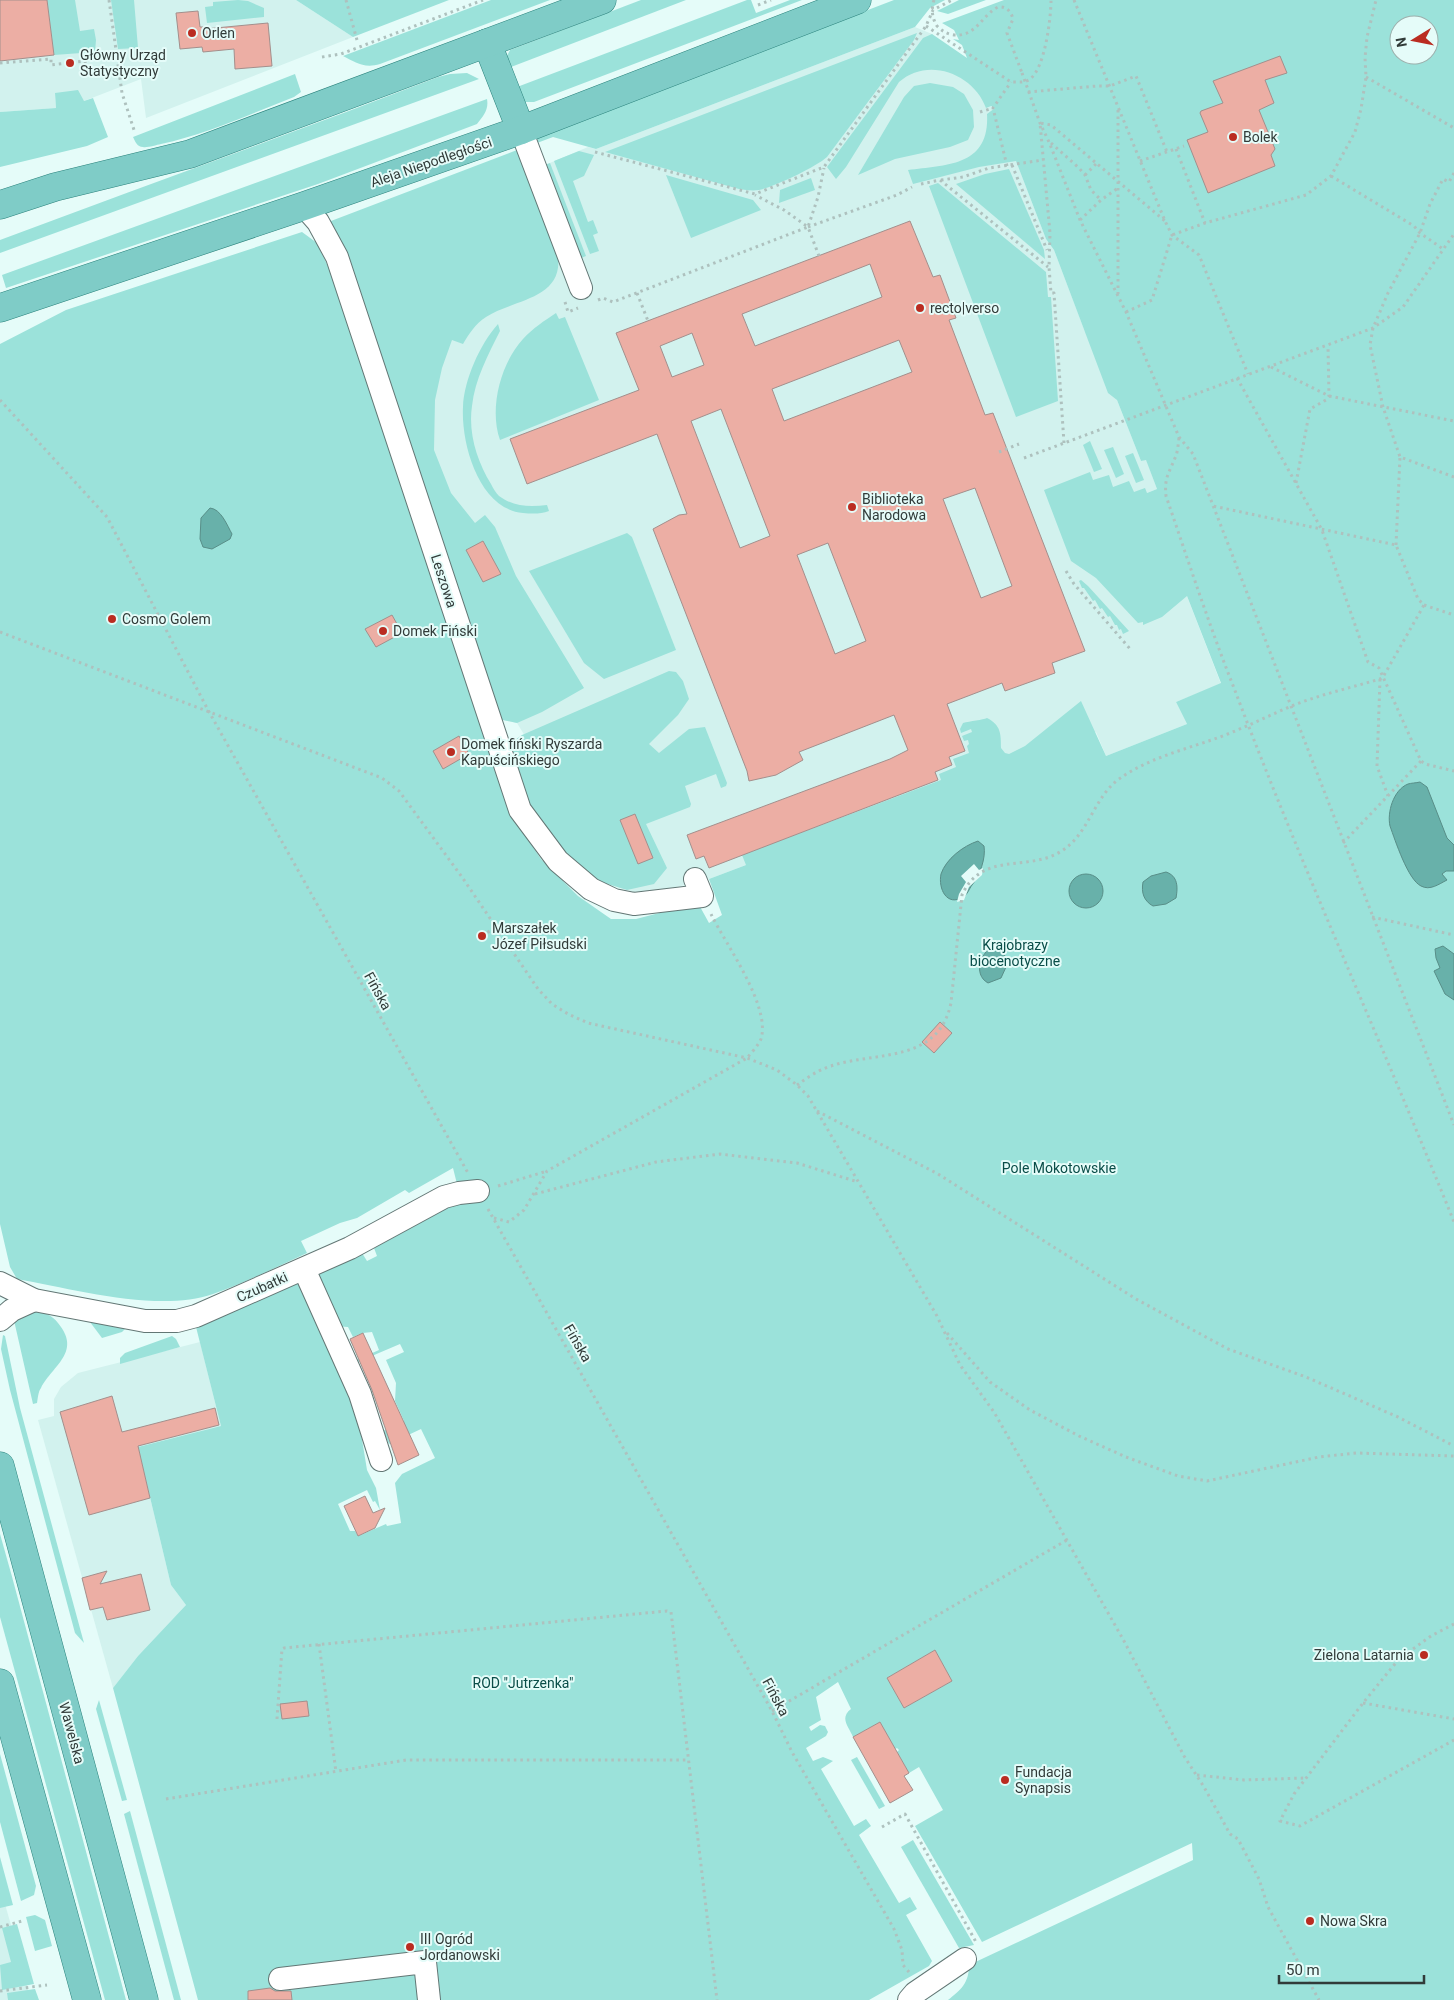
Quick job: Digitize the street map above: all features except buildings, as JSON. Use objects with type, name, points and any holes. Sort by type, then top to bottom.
[{"type":"main road","points":[[0,205],[66,184],[190,154],[602,0]]},
{"type":"main road","name":"Aleja Niepodległości","points":[[0,308],[304,206],[521,130],[856,0]]},
{"type":"main road","points":[[487,43],[521,130]]},
{"type":"main road","name":"Wawelska","points":[[0,1466],[144,2000]]},
{"type":"main road","points":[[0,1683],[87,2000]]},
{"type":"street","points":[[521,130],[581,288]]},
{"type":"street","name":"Leszowa","points":[[304,206],[318,222],[337,257],[520,810],[558,861],[591,889],[614,900],[634,904],[698,887]]},
{"type":"street","name":"Czubatki","points":[[0,1284],[34,1300],[145,1321],[177,1321],[196,1316],[350,1248],[444,1197],[478,1191]]},
{"type":"street","points":[[304,1269],[360,1394],[381,1460]]},
{"type":"street","points":[[0,1320],[12,1310],[34,1300]]},
{"type":"street","points":[[916,1994],[972,1952]]},
{"type":"street","points":[[280,1979],[425,1962],[429,2000]]},
{"type":"path","points":[[109,0],[122,93],[135,133]]},
{"type":"path","points":[[346,0],[357,40]]},
{"type":"path","points":[[322,57],[341,54],[483,0]]},
{"type":"path","points":[[758,5],[771,0]]},
{"type":"path","points":[[934,0],[932,8],[934,20],[942,31],[952,35],[972,31],[998,7],[1006,8],[1013,19],[1007,33],[1040,123],[1080,220],[1118,294],[1179,437],[1192,454],[1454,1122]]},
{"type":"path","points":[[808,227],[818,196],[824,167],[926,26],[933,10],[952,0]]},
{"type":"path","points":[[926,26],[1011,82],[1024,82],[1037,71],[1042,58],[1051,0]]},
{"type":"path","points":[[1074,0],[1165,221],[1172,235],[1199,255],[1248,374]]},
{"type":"path","points":[[1172,235],[1205,223],[1306,195],[1331,176],[1355,132],[1361,109],[1366,77],[1367,37],[1376,0]]},
{"type":"path","points":[[0,63],[50,59],[51,65],[85,61],[88,78]]},
{"type":"path","points":[[1028,92],[1110,86],[1136,76],[1167,152]]},
{"type":"path","points":[[1366,77],[1454,128]]},
{"type":"path","points":[[980,112],[993,108],[1011,82]]},
{"type":"path","points":[[1118,107],[1118,294]]},
{"type":"path","points":[[993,108],[1007,166]]},
{"type":"path","points":[[1040,123],[1050,233],[1049,267],[1051,292],[1054,293],[1064,443]]},
{"type":"path","points":[[1040,123],[1051,125],[1165,221]]},
{"type":"path","points":[[1049,142],[1085,175],[1091,190],[1100,200]]},
{"type":"path","points":[[1140,161],[1184,146]]},
{"type":"path","points":[[1176,149],[1205,223]]},
{"type":"path","points":[[595,152],[755,194],[784,210],[808,227],[819,256]]},
{"type":"path","points":[[921,184],[963,177],[989,168],[1043,160]]},
{"type":"path","points":[[1085,175],[1096,164]]},
{"type":"path","points":[[1012,165],[1049,252]]},
{"type":"path","points":[[755,194],[824,167]]},
{"type":"path","points":[[1454,174],[1449,182],[1443,179],[1430,204],[1420,233],[1388,293],[1373,328],[1370,345],[1383,407],[1400,457],[1396,545],[1418,599],[1424,605],[1454,615]]},
{"type":"path","points":[[1331,176],[1414,226],[1420,233],[1443,248]]},
{"type":"path","points":[[940,180],[1049,267]]},
{"type":"path","points":[[648,321],[637,293],[897,195],[912,186]]},
{"type":"path","points":[[1080,220],[1100,200],[1122,186]]},
{"type":"path","points":[[1024,458],[1373,328],[1403,307],[1454,234]]},
{"type":"path","points":[[1126,312],[1152,300],[1172,235]]},
{"type":"path","points":[[1296,483],[1310,409],[1326,400],[1329,396],[1328,345]]},
{"type":"path","points":[[1271,367],[1329,396],[1454,421]]},
{"type":"path","points":[[1237,378],[1322,530],[1368,662],[1379,668],[1381,678],[1377,766],[1388,796]]},
{"type":"path","name":"Fińska","points":[[0,400],[107,517],[208,710],[772,1711],[792,1752],[894,1929],[902,1950],[903,1965],[916,1994]]},
{"type":"path","points":[[1179,437],[1176,455],[1164,481],[1166,496],[1248,726],[1454,1222]]},
{"type":"path","points":[[999,452],[1019,444]]},
{"type":"path","points":[[1400,457],[1454,477]]},
{"type":"path","points":[[1213,506],[1396,545]]},
{"type":"path","points":[[1066,571],[1074,584],[1131,650]]},
{"type":"path","points":[[798,1084],[830,1066],[912,1050],[926,1043],[945,1022],[949,1015],[962,896],[968,883],[986,869],[1004,864],[1041,860],[1060,852],[1081,833],[1104,795],[1117,781],[1143,766],[1248,726],[1290,706],[1381,678],[1424,605]]},
{"type":"path","points":[[0,632],[382,778],[399,791],[538,988],[552,1004],[588,1023],[747,1058],[777,1070],[798,1084],[817,1111],[945,1331],[960,1365],[994,1412],[1124,1641],[1184,1756],[1230,1834],[1238,1840],[1242,1847],[1259,1879],[1268,1908],[1319,2000]]},
{"type":"path","points":[[1381,678],[1421,761],[1425,764],[1454,771]]},
{"type":"path","points":[[1344,843],[1421,761]]},
{"type":"path","points":[[1372,917],[1454,935]]},
{"type":"path","points":[[478,1191],[547,1171],[747,1058],[760,1040],[763,1020],[736,957],[714,920]]},
{"type":"path","points":[[482,936],[496,927]]},
{"type":"path","points":[[817,1111],[938,1174],[1136,1299],[1228,1349],[1306,1377],[1398,1417],[1454,1446]]},
{"type":"path","points":[[534,1194],[656,1162],[720,1154],[797,1163],[858,1182]]},
{"type":"path","points":[[493,1218],[509,1222],[524,1210],[547,1171]]},
{"type":"path","points":[[945,1331],[990,1382],[1030,1410],[1079,1436],[1126,1457],[1178,1476],[1207,1481],[1319,1457],[1356,1453],[1454,1456]]},
{"type":"path","points":[[772,1711],[1067,1540]]},
{"type":"path","points":[[276,1718],[282,1649],[291,1646],[671,1612],[717,2000]]},
{"type":"path","points":[[1454,1624],[1430,1636],[1399,1659],[1363,1702],[1294,1794],[1280,1821],[1300,1826],[1454,1740]]},
{"type":"path","points":[[319,1644],[336,1772]]},
{"type":"path","points":[[1363,1702],[1454,1720]]},
{"type":"path","points":[[166,1800],[406,1760],[690,1760]]},
{"type":"path","points":[[1196,1775],[1244,1780],[1306,1778]]},
{"type":"path","points":[[882,1827],[905,1814],[972,1952]]},
{"type":"path","points":[[0,1927],[22,1921]]},
{"type":"path","points":[[0,1992],[47,1985]]},
{"type":"shaded area","points":[[0,0],[296,0],[353,37],[146,118],[141,79],[84,101],[55,93],[56,108],[0,112]]},
{"type":"shaded area","points":[[915,27],[932,34],[991,106],[996,108],[1046,239],[1054,250],[1084,329],[1117,400],[1141,461],[1146,459],[1157,489],[1147,493],[1221,684],[1176,702],[1187,724],[1106,756],[1096,732],[709,879],[703,876],[688,881],[685,885],[641,894],[617,887],[517,723],[503,720],[366,296],[545,165],[588,147],[596,149]]},
{"type":"shaded area","points":[[210,508],[220,514],[232,534],[230,539],[212,549],[203,547],[200,539],[201,518]]},
{"type":"shaded area","points":[[1420,782],[1427,787],[1447,838],[1454,845],[1454,871],[1446,871],[1442,874],[1447,880],[1428,888],[1421,886],[1411,876],[1389,821],[1392,802],[1398,791],[1408,784]]},
{"type":"shaded area","points":[[978,841],[984,846],[984,851],[982,866],[978,876],[965,896],[952,900],[942,891],[940,880],[943,868],[956,854]]},
{"type":"shaded area","points":[[1166,872],[1175,879],[1176,898],[1166,904],[1153,906],[1147,902],[1144,896],[1142,890],[1143,882],[1151,876]]},
{"type":"shaded area","points":[[1086,874],[1093,875],[1098,879],[1102,884],[1102,898],[1098,903],[1093,907],[1086,908],[1079,907],[1074,903],[1070,898],[1069,891],[1070,884],[1074,879],[1079,875]]},
{"type":"shaded area","points":[[996,945],[1004,950],[1006,967],[1001,978],[988,983],[980,974],[980,962],[986,952]]},
{"type":"shaded area","points":[[1443,946],[1454,954],[1454,1000],[1445,994],[1434,971],[1440,968],[1435,949]]},
{"type":"shaded area","points":[[200,1342],[221,1426],[138,1447],[171,1585],[186,1605],[138,1656],[113,1688],[38,1420],[54,1416],[54,1399],[61,1387],[78,1373]]},
{"type":"shaded area","points":[[0,1887],[11,1925],[31,2000],[0,2000]]},
{"type":"green space","points":[[47,0],[75,0],[80,31],[94,29],[96,40],[95,52],[54,55]]},
{"type":"green space","points":[[111,0],[134,0],[138,48],[118,49]]},
{"type":"green space","points":[[296,0],[449,0],[353,37]]},
{"type":"green space","points":[[491,0],[550,0],[380,64],[364,65],[343,56]]},
{"type":"green space","points":[[641,0],[686,0],[511,67],[507,56],[510,50]]},
{"type":"green space","points":[[751,0],[756,13],[790,0],[802,0],[534,102],[525,102],[517,87]]},
{"type":"green space","points":[[894,0],[945,0],[930,8],[915,27],[596,149],[553,137],[537,143],[538,136]]},
{"type":"green space","points":[[959,0],[986,0],[948,14],[937,11]]},
{"type":"green space","name":"Pole Mokotowskie","points":[[1004,0],[1454,0],[1454,2000],[948,2000],[957,1993],[966,1981],[969,1965],[1193,1860],[1192,1843],[982,1942],[915,1826],[943,1810],[919,1767],[909,1773],[897,1752],[899,1750],[895,1749],[880,1722],[853,1737],[845,1719],[847,1712],[851,1709],[838,1682],[816,1697],[821,1720],[809,1727],[811,1731],[820,1725],[825,1726],[828,1732],[826,1736],[806,1748],[813,1761],[823,1757],[833,1761],[821,1769],[854,1826],[866,1819],[871,1826],[859,1835],[899,1903],[910,1897],[917,1909],[906,1915],[932,1961],[929,1966],[869,2000],[198,2000],[113,1688],[138,1656],[186,1605],[171,1585],[138,1447],[221,1426],[196,1327],[283,1286],[302,1285],[357,1409],[367,1470],[376,1488],[380,1510],[375,1501],[373,1502],[367,1490],[338,1504],[350,1531],[355,1531],[358,1536],[386,1524],[387,1526],[401,1523],[395,1483],[402,1474],[435,1458],[421,1429],[389,1444],[383,1431],[404,1421],[395,1401],[396,1383],[386,1360],[404,1352],[400,1344],[353,1364],[352,1362],[379,1350],[372,1332],[353,1337],[348,1327],[333,1326],[311,1277],[362,1253],[367,1261],[377,1256],[374,1248],[455,1204],[462,1204],[453,1168],[409,1193],[405,1190],[357,1218],[340,1223],[301,1241],[307,1253],[237,1285],[213,1294],[191,1299],[167,1301],[142,1300],[89,1293],[17,1279],[10,1267],[0,1224],[0,344],[66,310],[302,232],[317,243],[339,290],[512,816],[541,859],[578,896],[611,919],[636,919],[698,903],[709,923],[722,915],[709,879],[746,865],[742,855],[941,780],[939,774],[956,767],[953,759],[969,753],[968,740],[964,741],[962,736],[972,732],[971,729],[961,733],[960,729],[963,723],[987,718],[992,721],[999,730],[1001,748],[1005,753],[1009,754],[1025,746],[1081,701],[1106,756],[1187,724],[1176,702],[1221,683],[1187,596],[1162,617],[1143,625],[1143,622],[1138,623],[1096,578],[1071,561],[1044,490],[1090,472],[1093,480],[1109,475],[1113,487],[1129,481],[1134,492],[1145,488],[1147,493],[1157,489],[1146,460],[1141,461],[1117,400],[1108,393],[1054,250],[1046,239],[1016,161],[979,167],[913,184],[908,170],[951,164],[963,160],[974,153],[981,144],[986,131],[987,114],[995,108],[991,106],[986,108],[980,96],[971,86],[949,72],[923,70],[911,74],[899,82],[846,167],[836,179],[827,167],[923,38],[932,34],[967,58],[962,45],[953,39],[959,40],[954,30],[942,23]],"holes":[[[935,1650],[952,1681],[904,1708],[887,1678]]]},
{"type":"green space","points":[[248,1],[264,8],[264,17],[207,23],[205,7],[213,6],[213,2]]},
{"type":"green space","points":[[917,33],[914,40],[827,157],[805,171],[774,185],[759,190],[739,189],[605,152]]},
{"type":"green space","points":[[467,73],[479,79],[0,253],[0,240],[438,77]]},
{"type":"green space","points":[[295,74],[301,92],[294,97],[228,123],[195,135],[149,147],[139,146],[133,137]]},
{"type":"green space","points":[[930,83],[953,87],[964,94],[973,110],[974,127],[968,140],[950,147],[895,159],[858,175],[904,97],[914,86]]},
{"type":"green space","points":[[78,90],[84,101],[93,98],[108,137],[87,146],[0,167],[0,112],[56,108],[55,93]]},
{"type":"green space","points":[[487,99],[486,110],[477,124],[318,184],[6,288],[2,275]]},
{"type":"green space","points":[[517,150],[558,257],[557,271],[552,282],[544,290],[533,297],[496,311],[482,320],[463,344],[452,340],[442,368],[435,400],[434,450],[451,493],[475,523],[485,515],[495,527],[516,576],[584,688],[542,712],[517,723],[498,719],[331,221]]},
{"type":"green space","points":[[579,151],[594,155],[584,176],[573,181],[588,222],[593,220],[598,233],[593,235],[599,251],[590,254],[554,161]]},
{"type":"green space","points":[[550,163],[586,256],[581,258],[545,165]]},
{"type":"green space","points":[[1009,169],[1044,250],[1045,259],[956,184],[985,174]]},
{"type":"green space","points":[[666,175],[753,200],[761,210],[691,238]]},
{"type":"green space","points":[[811,178],[815,190],[779,203],[780,190]]},
{"type":"green space","points":[[938,183],[1046,272],[1048,297],[1051,297],[1058,401],[1016,417],[929,186]]},
{"type":"green space","points":[[556,313],[559,319],[565,317],[599,400],[500,440],[497,428],[496,401],[508,361],[527,335]]},
{"type":"green space","points":[[498,324],[500,331],[483,367],[474,396],[471,426],[475,446],[486,475],[499,496],[510,502],[522,505],[547,505],[549,511],[546,512],[537,514],[523,513],[508,509],[495,500],[484,487],[476,472],[465,439],[463,407],[466,385],[479,352]]},
{"type":"green space","points":[[1090,441],[1102,469],[1094,472],[1083,445]]},
{"type":"green space","points":[[1113,447],[1124,474],[1116,478],[1104,450]]},
{"type":"green space","points":[[1133,453],[1144,480],[1136,483],[1125,456]]},
{"type":"green space","points":[[627,533],[632,537],[676,650],[604,679],[584,663],[529,571]]},
{"type":"green space","points":[[1081,580],[1129,631],[1123,634],[1121,629],[1119,630],[1110,616],[1108,617],[1102,608],[1100,609],[1095,600],[1093,601],[1084,588],[1082,588],[1079,581]]},
{"type":"green space","points":[[669,671],[676,672],[683,681],[689,699],[678,715],[649,744],[659,753],[689,729],[705,727],[727,783],[726,786],[721,788],[716,774],[685,786],[691,804],[690,807],[646,824],[667,868],[654,884],[627,890],[601,882],[557,847],[523,799],[509,744],[522,735]]},
{"type":"green space","points":[[34,1312],[44,1313],[53,1318],[65,1333],[67,1342],[63,1358],[40,1390],[37,1403],[33,1404],[13,1316]]},
{"type":"green space","points":[[90,1322],[125,1327],[125,1329],[122,1332],[102,1338]]},
{"type":"green space","points":[[3,1335],[5,1336],[20,1408],[84,1643],[75,1633],[10,1390],[1,1349]]},
{"type":"green space","points":[[172,1336],[180,1347],[120,1364],[120,1358],[125,1353]]},
{"type":"green space","points":[[0,1534],[126,2000],[105,2000],[0,1617]]},
{"type":"green space","points":[[99,1700],[127,1800],[122,1801],[96,1709]]},
{"type":"green space","points":[[0,1754],[36,1886],[34,1895],[21,1901],[0,1822]]},
{"type":"green space","points":[[857,1757],[885,1806],[879,1809],[851,1760]]},
{"type":"green space","points":[[130,1811],[181,2000],[174,2000],[124,1814]]},
{"type":"green space","points":[[913,1840],[974,1945],[959,1948],[901,1847]]},
{"type":"green space","points":[[0,1857],[13,1905],[0,1908]]},
{"type":"green space","points":[[35,1915],[45,1920],[52,1946],[35,1951],[26,1917]]},
{"type":"green space","points":[[17,1924],[34,1984],[2,1990],[0,1965],[11,1962],[2,1928]]},
{"type":"green space","points":[[35,1989],[39,2000],[8,2000],[7,1993]]},
{"type":"pier","points":[[974,864],[979,870],[983,868],[982,875],[969,887],[964,900],[957,902],[966,882],[961,876]]},
{"type":"place","name":"Orlen","points":[[192,33]]},
{"type":"place","name":"Główny Urząd Statystyczny","points":[[70,63]]},
{"type":"place","name":"Bolek","points":[[1233,137]]},
{"type":"place","name":"recto|verso","points":[[920,308]]},
{"type":"place","name":"Biblioteka Narodowa","points":[[852,507]]},
{"type":"place","name":"Cosmo Golem","points":[[112,619]]},
{"type":"place","name":"Domek Fiński","points":[[383,631]]},
{"type":"place","name":"Domek fiński Ryszarda Kapuścińskiego","points":[[451,752]]},
{"type":"place","name":"Marszałek Józef Piłsudski","points":[[482,936]]},
{"type":"place","name":"Zielona Latarnia","points":[[1424,1655]]},
{"type":"place","name":"Fundacja Synapsis","points":[[1005,1780]]},
{"type":"place","name":"Nowa Skra","points":[[1310,1921]]},
{"type":"place","name":"III Ogród Jordanowski","points":[[410,1947]]},
{"type":"park label","name":"Krajobrazy biocenotyczne","points":[[1015,954]]},
{"type":"park label","name":"ROD \"Jutrzenka\"","points":[[523,1683]]}]
